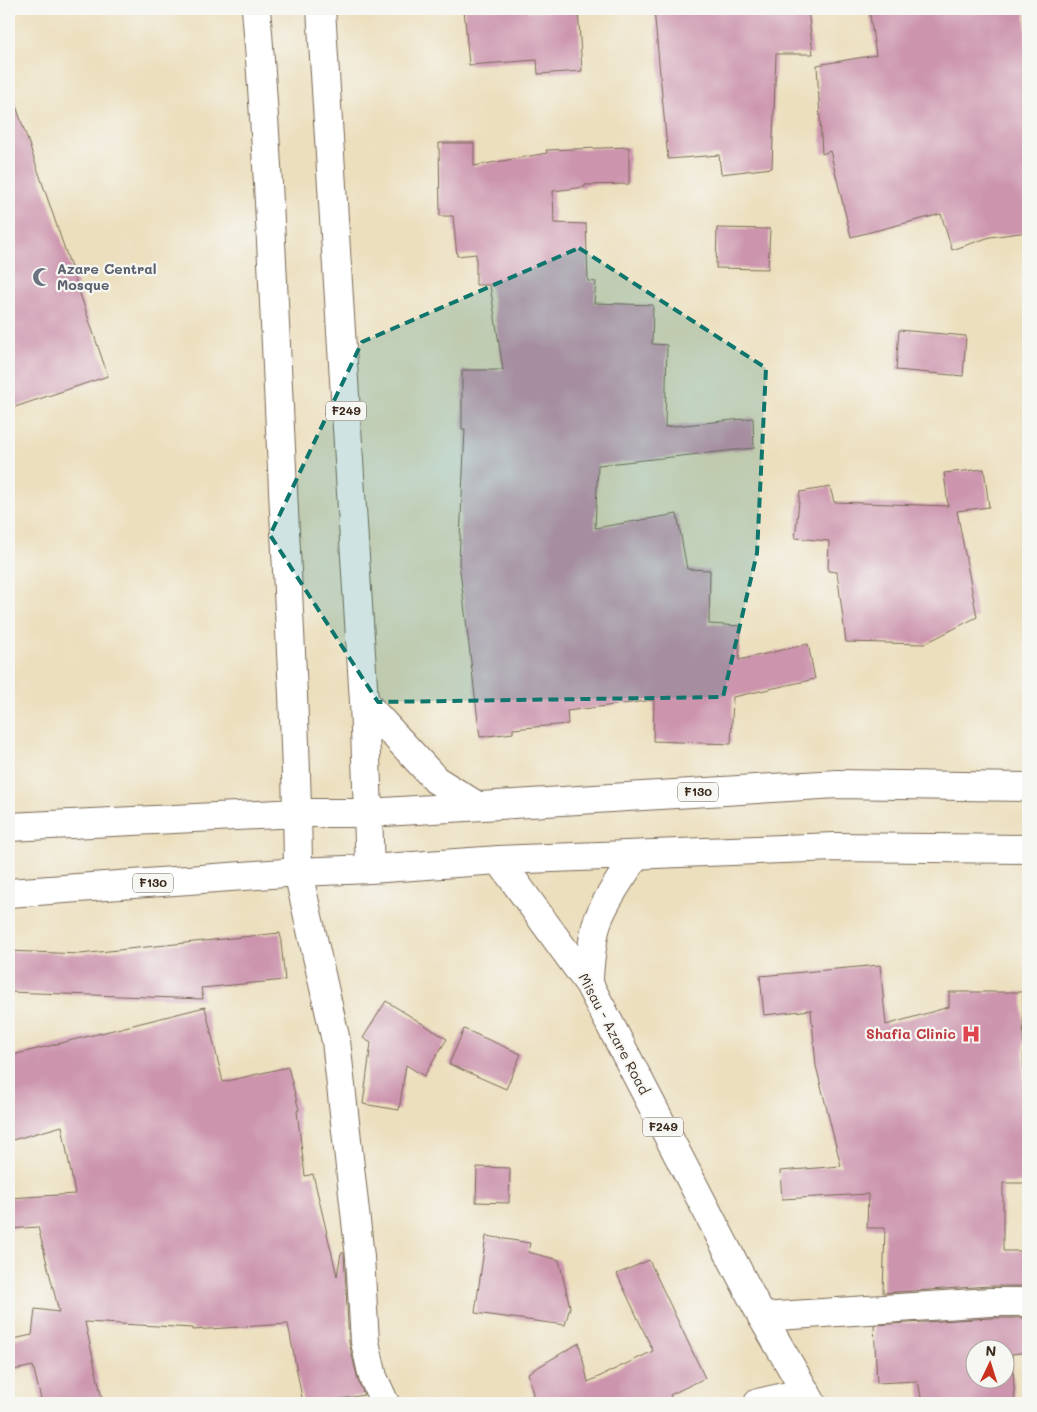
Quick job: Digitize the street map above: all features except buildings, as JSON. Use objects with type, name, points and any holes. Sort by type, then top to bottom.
[{"type":"main road","points":[[256,9],[264,110],[298,813],[298,872],[336,1041],[359,1248],[365,1342],[373,1377],[386,1403]]},
{"type":"main road","name":"F249","points":[[321,9],[364,702],[370,869]]},
{"type":"main road","points":[[364,702],[436,780],[476,805]]},
{"type":"main road","name":"F130","points":[[9,827],[298,813],[368,813],[837,784],[1028,787]]},
{"type":"main road","name":"F130","points":[[9,894],[298,872],[499,860],[835,847],[1028,849]]},
{"type":"main road","points":[[589,984],[589,966],[598,917],[613,890],[636,856]]},
{"type":"main road","name":"Misau - Azare Road","points":[[499,860],[589,984],[762,1318],[809,1398]]},
{"type":"main road","points":[[762,1318],[990,1302],[1028,1302]]},
{"type":"main road","points":[[758,1403],[809,1398]]},
{"type":"highlighted area","points":[[579,248],[766,368],[757,553],[723,697],[378,702],[270,535],[362,342]]},
{"type":"place","name":"Azare Central Mosque","points":[[42,277]]},
{"type":"place","name":"Shafia Clinic","points":[[971,1034]]}]
